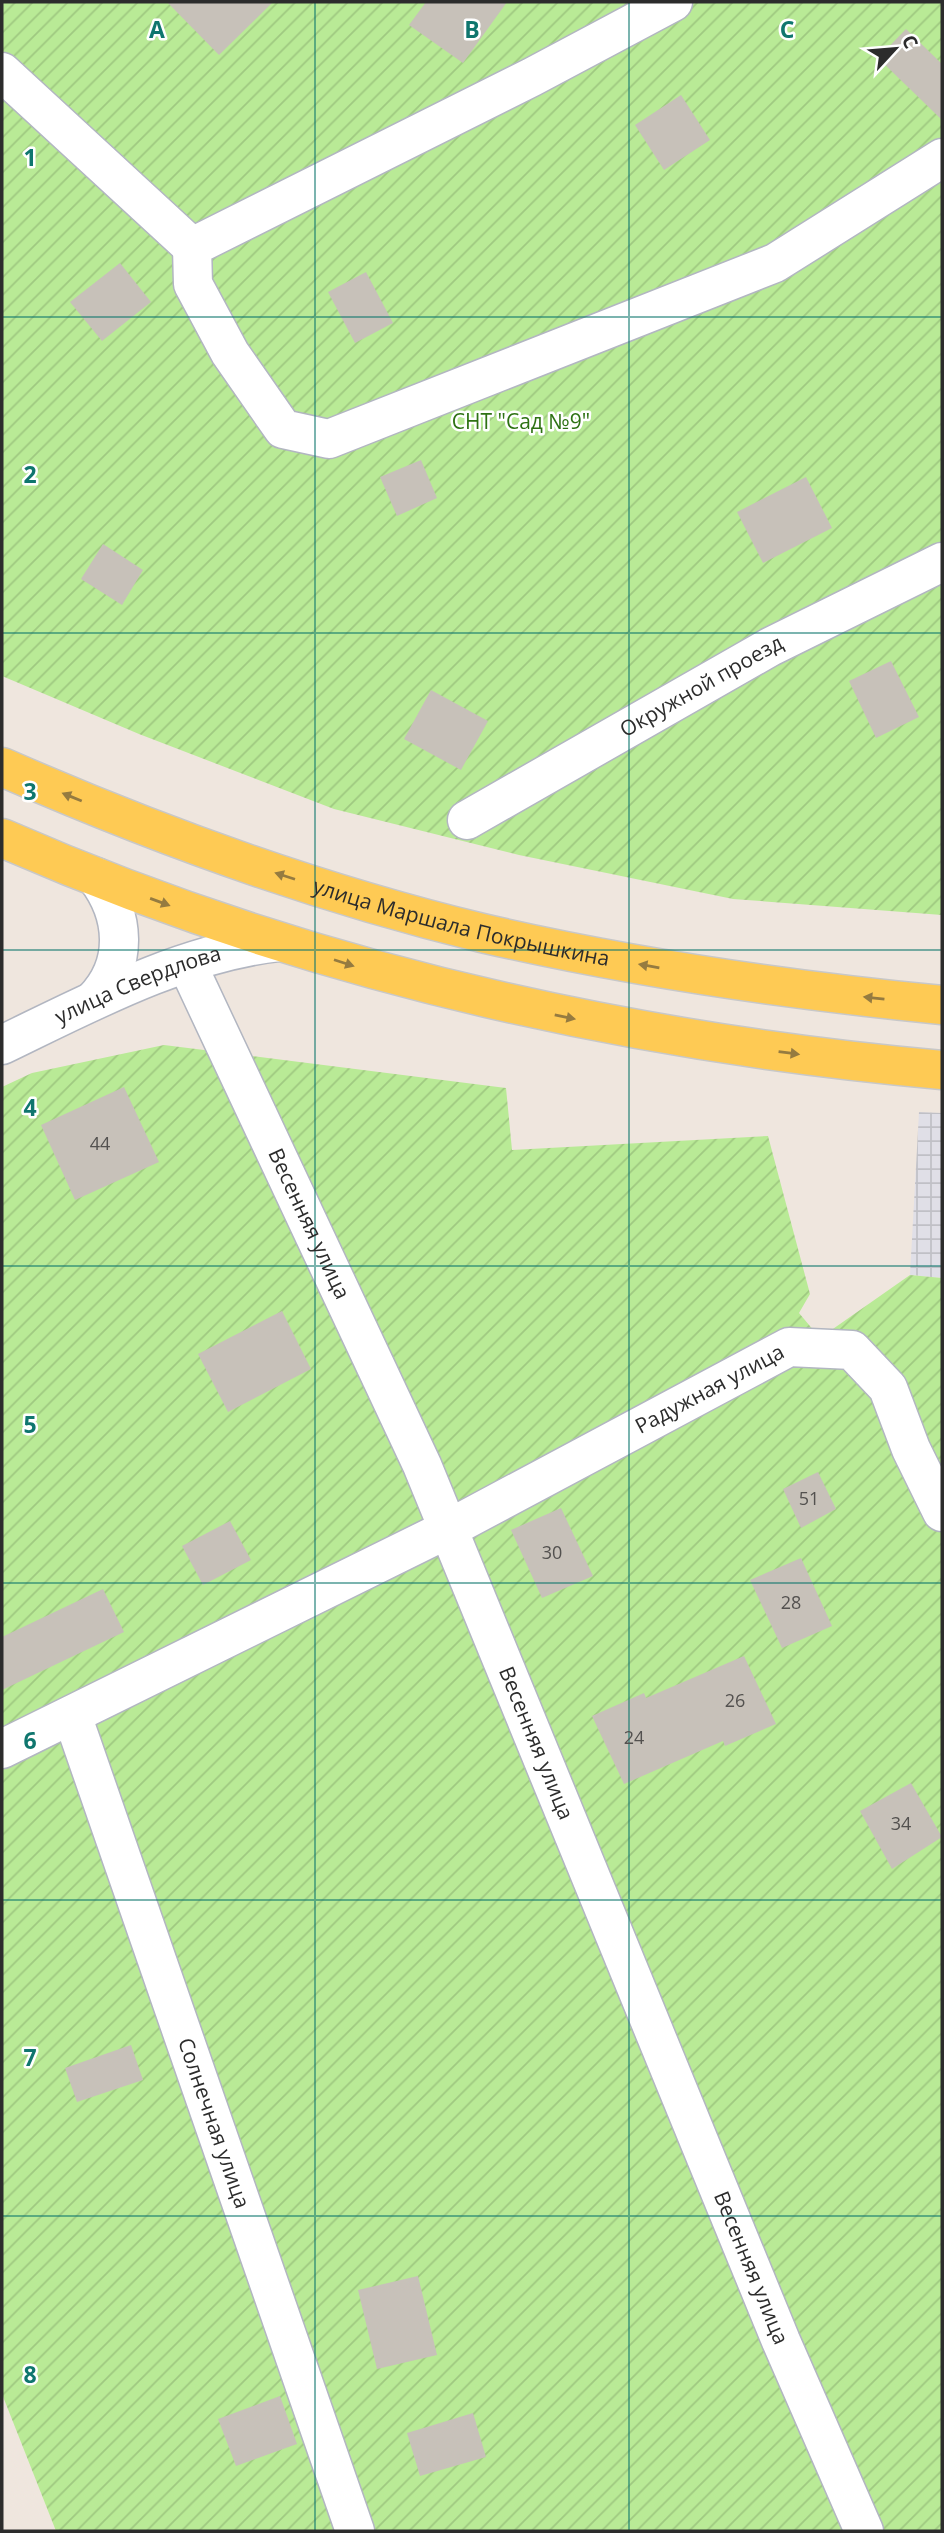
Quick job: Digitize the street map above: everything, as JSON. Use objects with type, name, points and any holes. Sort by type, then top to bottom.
[{"type":"main road","name":"улица Маршала Покрышкина","points":[[2,767],[212,852],[377,904],[480,932],[676,971],[942,1004]]},
{"type":"main road","points":[[2,838],[191,913],[279,942],[452,992],[591,1023],[785,1053],[942,1070]]},
{"type":"street","points":[[192,247],[532,77],[673,2]]},
{"type":"street","points":[[2,72],[192,247],[193,284],[230,353],[283,429],[329,439],[775,263],[942,158]]},
{"type":"street","name":"Окружной проезд","points":[[467,820],[770,647],[942,562]]},
{"type":"street","points":[[94,1000],[114,972],[120,943],[113,904],[96,877]]},
{"type":"street","name":"улица Свердлова","points":[[2,1045],[94,1000],[187,964],[227,951],[279,942]]},
{"type":"street","name":"Весенняя улица","points":[[187,964],[422,1465],[781,2341],[864,2531]]},
{"type":"street","name":"Радужная улица","points":[[2,1749],[448,1529],[789,1347],[852,1350],[888,1388],[911,1449],[942,1512]]},
{"type":"street","name":"Солнечная улица","points":[[72,1714],[355,2531]]},
{"type":"shaded area","points":[[919,1112],[942,1113],[942,1278],[910,1275]]},
{"type":"green space","name":"СНТ \"Сад №9\"","points":[[2,2],[942,2],[942,915],[733,899],[519,855],[334,809],[139,734],[2,676]]},
{"type":"green space","points":[[164,1045],[506,1088],[512,1150],[768,1136],[810,1294],[799,1313],[820,1338],[910,1275],[942,1278],[942,2531],[56,2531],[2,2394],[2,1087],[32,1073]]},
{"type":"building","points":[[167,2],[273,2],[219,55]]},
{"type":"building","points":[[426,2],[507,2],[463,63],[409,25]]},
{"type":"building","points":[[906,29],[942,64],[942,120],[878,58]]},
{"type":"building","points":[[681,95],[710,140],[664,170],[635,125]]},
{"type":"building","points":[[120,263],[151,302],[102,341],[70,302]]},
{"type":"building","points":[[366,272],[393,323],[355,343],[328,292]]},
{"type":"building","points":[[421,460],[437,498],[397,516],[380,477]]},
{"type":"building","points":[[806,477],[832,528],[763,563],[737,512]]},
{"type":"building","points":[[103,544],[143,570],[122,605],[81,579]]},
{"type":"building","points":[[891,661],[919,717],[876,738],[849,681]]},
{"type":"building","points":[[431,690],[488,721],[461,770],[404,739]]},
{"type":"building","points":[[124,1087],[159,1162],[75,1200],[41,1125]]},
{"type":"building","points":[[282,1311],[311,1369],[228,1412],[198,1354]]},
{"type":"building","points":[[818,1472],[836,1509],[801,1528],[783,1489]]},
{"type":"building","points":[[561,1508],[593,1576],[542,1598],[511,1530]]},
{"type":"building","points":[[230,1521],[251,1560],[203,1585],[182,1546]]},
{"type":"building","points":[[801,1558],[832,1626],[782,1648],[750,1580]]},
{"type":"building","points":[[103,1589],[124,1632],[2,1690],[2,1637]]},
{"type":"building","points":[[744,1656],[776,1724],[725,1746],[723,1741],[624,1784],[592,1716],[644,1693],[646,1698]]},
{"type":"building","points":[[911,1783],[942,1837],[892,1869],[860,1811]]},
{"type":"building","points":[[131,2045],[143,2080],[77,2102],[65,2068]]},
{"type":"building","points":[[418,2276],[437,2355],[377,2369],[358,2290]]},
{"type":"building","points":[[280,2396],[297,2444],[236,2466],[218,2419]]},
{"type":"building","points":[[473,2413],[486,2457],[420,2476],[407,2433]]}]
